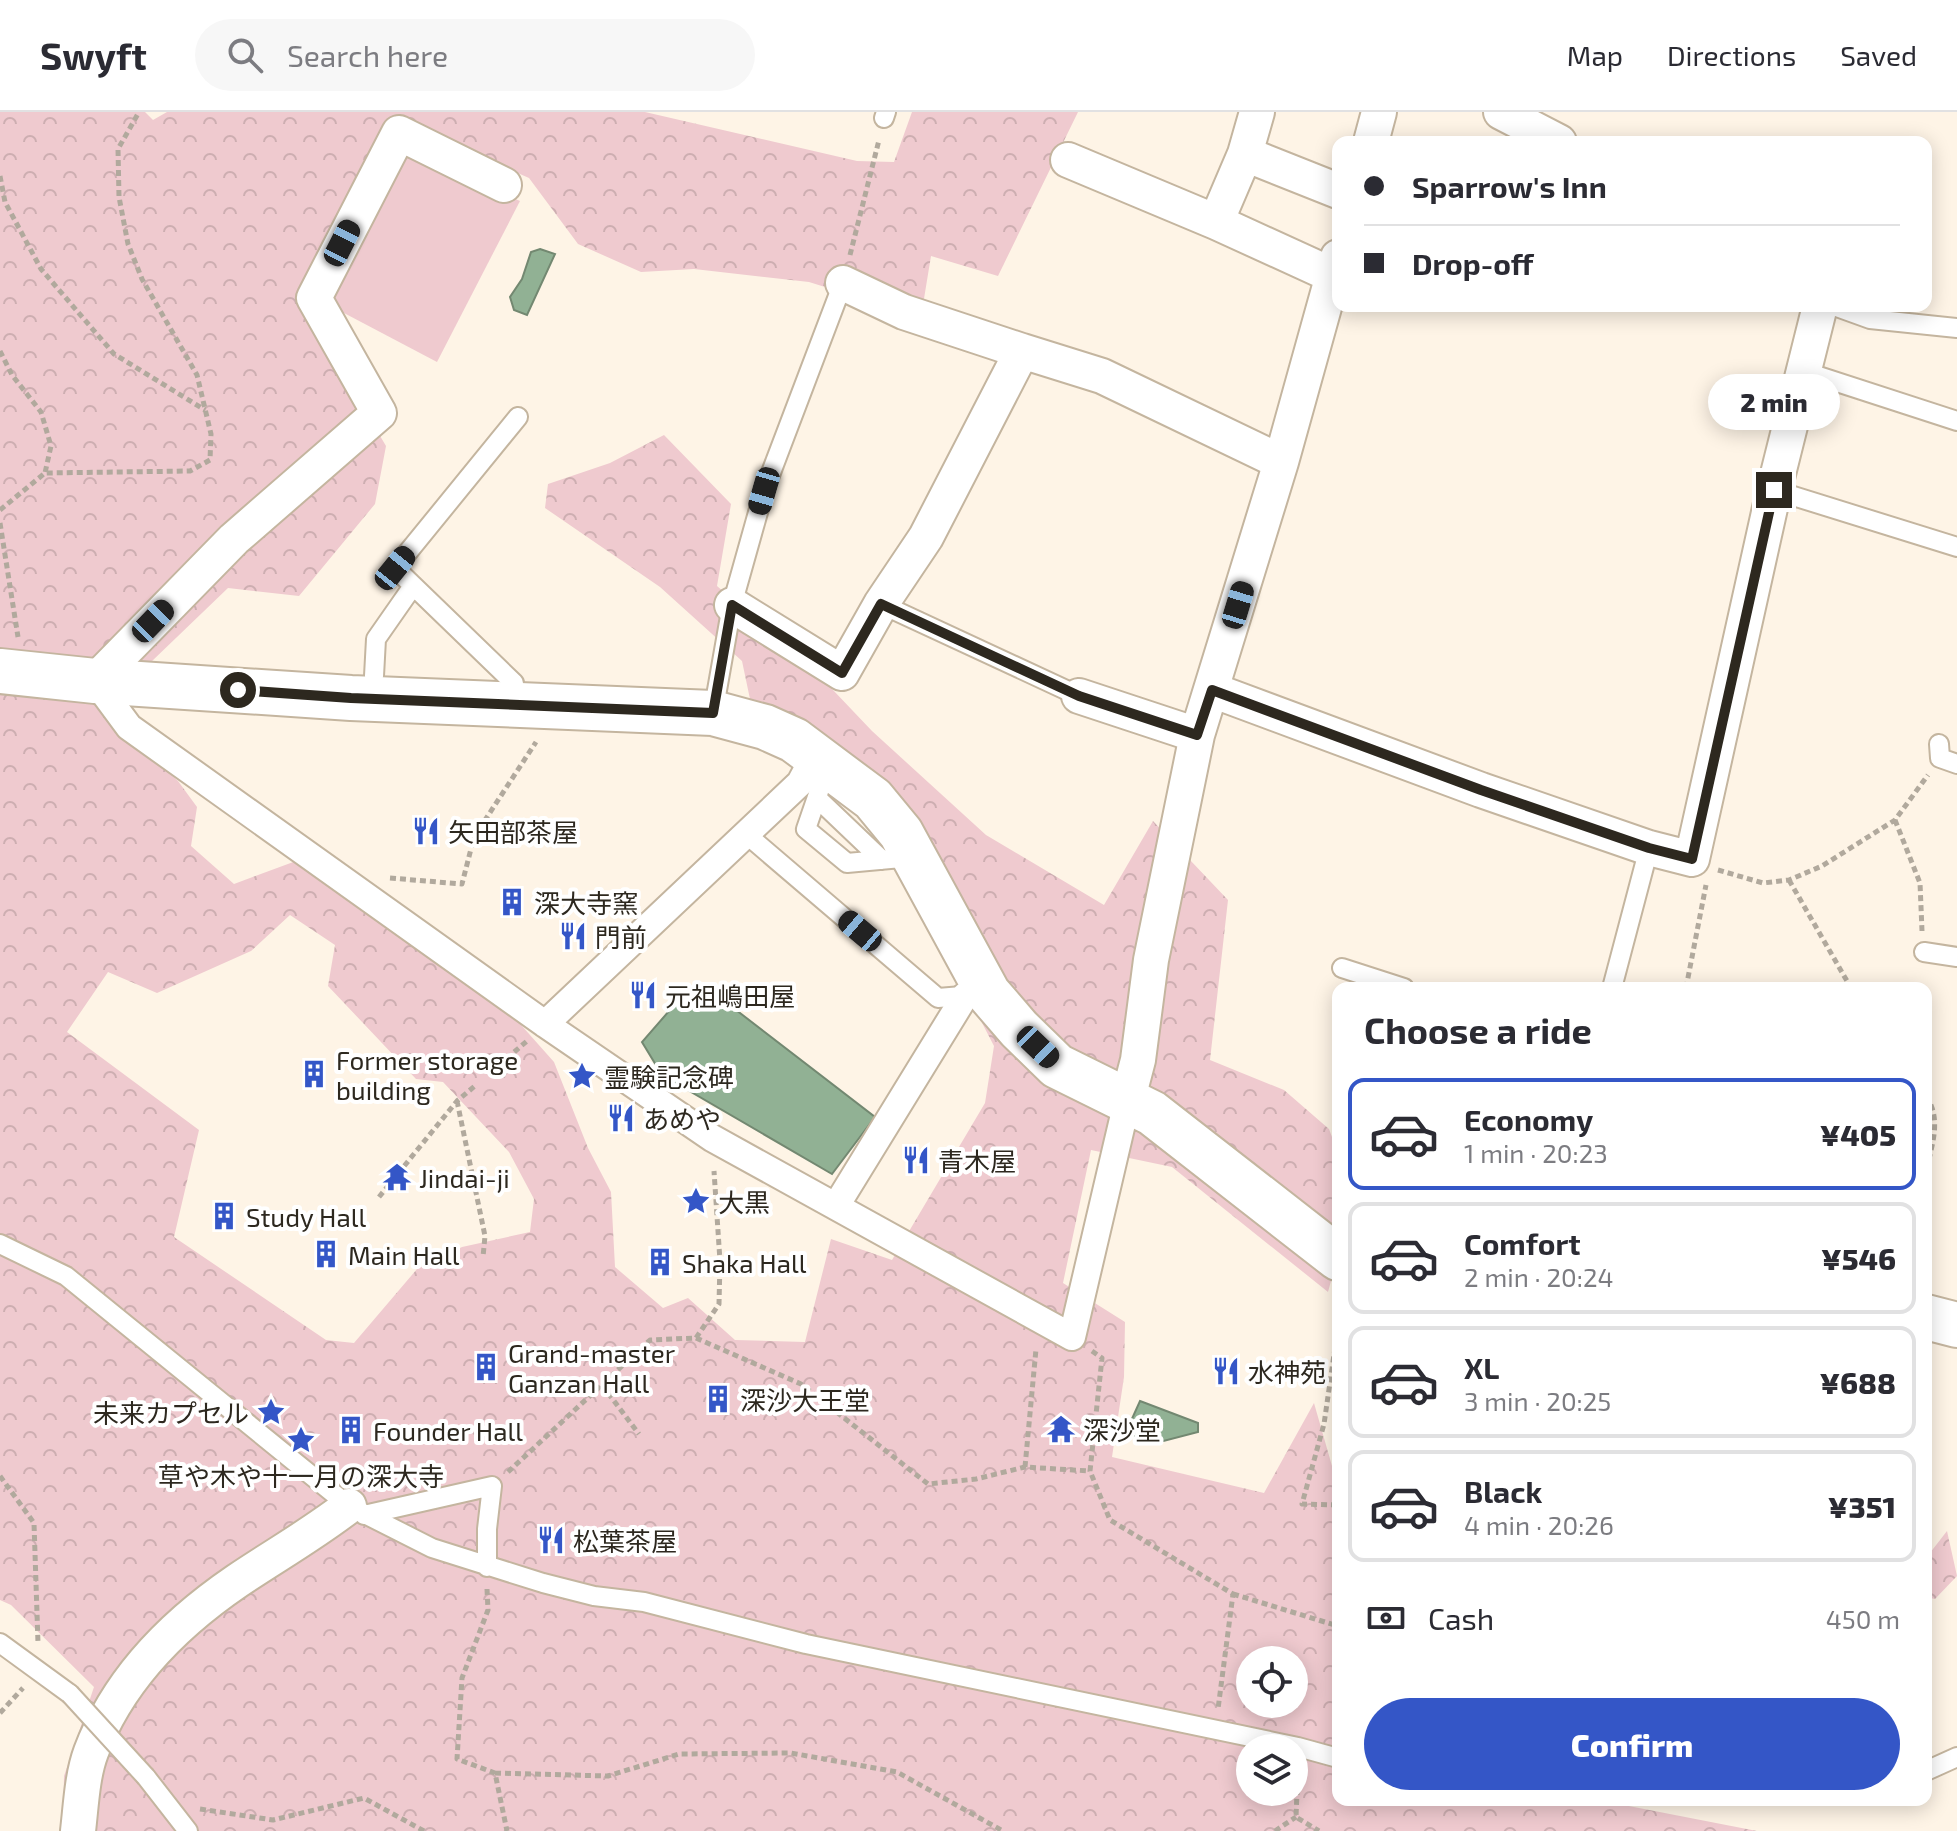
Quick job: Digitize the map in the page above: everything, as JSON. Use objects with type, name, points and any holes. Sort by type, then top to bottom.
[{"type":"street","points":[[1216,222],[1245,154],[1257,112]]},
{"type":"street","points":[[1373,136],[1379,112]]},
{"type":"street","points":[[1501,112],[1555,131]]},
{"type":"street","points":[[95,681],[234,539],[379,413],[314,298],[399,133],[504,185]]},
{"type":"street","points":[[1245,154],[1332,189]]},
{"type":"street","points":[[1068,160],[1216,222],[1332,265]]},
{"type":"street","points":[[95,681],[129,727],[545,1024],[712,1138],[1072,1337],[1138,1060],[1151,960],[1197,735],[1281,462],[1332,277]]},
{"type":"street","points":[[843,283],[904,312],[1102,376],[1281,462]]},
{"type":"street","points":[[1212,690],[1467,785],[1701,864],[1774,490],[1818,312]]},
{"type":"street","points":[[732,605],[842,673],[881,604],[926,537],[1022,351]]},
{"type":"street","points":[[15,673],[351,698],[713,713],[765,727],[794,740],[820,772],[873,799],[901,833],[898,859],[976,994],[1019,1029],[1057,1066],[1152,1113],[1332,1253]]},
{"type":"street","points":[[1079,696],[1197,735]]},
{"type":"street","points":[[545,1024],[800,783],[820,772]]},
{"type":"street","points":[[836,1206],[976,994]]},
{"type":"street","points":[[1932,1319],[1957,1325]]},
{"type":"street","points":[[78,1831],[91,1753],[137,1670],[191,1617],[236,1582],[357,1510]]},
{"type":"lane","points":[[713,713],[732,605],[764,491],[843,283]]},
{"type":"lane","points":[[1851,312],[1870,319],[1957,328]]},
{"type":"lane","points":[[1803,371],[1957,421]]},
{"type":"lane","points":[[513,705],[514,683],[395,568],[518,417]]},
{"type":"lane","points":[[1774,490],[1957,547]]},
{"type":"lane","points":[[374,676],[376,639],[413,586]]},
{"type":"lane","points":[[881,604],[1079,696]]},
{"type":"lane","points":[[820,772],[806,829],[847,863],[898,859]]},
{"type":"lane","points":[[746,834],[938,998],[976,994]]},
{"type":"lane","points":[[1614,982],[1649,848]]},
{"type":"lane","points":[[1924,952],[1957,957]]},
{"type":"lane","points":[[1342,968],[1385,982]]},
{"type":"lane","points":[[0,1244],[66,1276],[357,1510],[432,1548],[569,1590],[644,1602],[806,1644],[1236,1734]]},
{"type":"lane","points":[[357,1510],[492,1486],[487,1567]]},
{"type":"lane","points":[[0,1643],[70,1694],[146,1777],[188,1831]]},
{"type":"lane","points":[[1308,1750],[1332,1756]]},
{"type":"lane","points":[[1932,1768],[1957,1757]]},
{"type":"path","points":[[45,473],[190,471],[210,460],[211,434],[197,375],[142,279],[128,244],[119,197],[118,149],[139,112]]},
{"type":"path","points":[[843,283],[885,115]]},
{"type":"path","points":[[0,176],[5,202],[41,269],[114,354],[206,411]]},
{"type":"path","points":[[0,351],[12,375],[41,412],[51,446],[45,473],[0,510]]},
{"type":"path","points":[[0,523],[21,650],[15,673]]},
{"type":"path","points":[[336,876],[462,884],[474,837],[558,707]]},
{"type":"path","points":[[1687,982],[1701,864],[1763,883],[1789,880],[1822,866],[1895,820],[1945,755]]},
{"type":"path","points":[[1895,820],[1920,883],[1924,952]]},
{"type":"path","points":[[1789,880],[1848,982]]},
{"type":"path","points":[[499,1065],[506,1059]]},
{"type":"path","points":[[379,1197],[457,1101],[476,1085]]},
{"type":"path","points":[[457,1101],[485,1236],[483,1257]]},
{"type":"path","points":[[1932,1104],[1935,1108],[1932,1146]]},
{"type":"path","points":[[696,1338],[719,1304],[720,1261],[712,1138]]},
{"type":"path","points":[[1025,1467],[1038,1320]]},
{"type":"path","points":[[1072,1337],[1102,1358],[1090,1471],[1110,1520],[1233,1594],[1332,1624]]},
{"type":"path","points":[[492,1486],[650,1340],[696,1338],[801,1384],[928,1484],[976,1479],[1025,1467],[1090,1471]]},
{"type":"path","points":[[1332,1369],[1324,1424],[1302,1504],[1332,1505]]},
{"type":"path","points":[[602,1385],[639,1434]]},
{"type":"path","points":[[0,1476],[34,1523],[39,1671],[0,1713]]},
{"type":"path","points":[[487,1567],[488,1610],[462,1678],[457,1759],[495,1773],[608,1776],[679,1754],[791,1753],[897,1772],[1003,1831]]},
{"type":"path","points":[[1215,1730],[1233,1594]]},
{"type":"path","points":[[495,1773],[507,1831]]},
{"type":"path","points":[[167,1804],[273,1820],[364,1798],[424,1831]]},
{"type":"path","points":[[1296,1806],[1296,1817]]},
{"type":"path","points":[[1275,1831],[1296,1817]]},
{"type":"path","points":[[1296,1817],[1319,1831]]},
{"type":"green space","points":[[0,112],[145,112],[153,120],[167,112],[645,112],[857,161],[894,162],[912,112],[1078,112],[998,276],[931,256],[921,317],[809,282],[694,269],[641,272],[578,244],[529,178],[393,118],[305,309],[386,446],[375,504],[299,596],[228,588],[100,711],[178,781],[197,807],[191,846],[234,884],[296,861],[514,1017],[554,1062],[588,1148],[611,1192],[615,1267],[663,1308],[688,1298],[735,1340],[805,1342],[831,1239],[892,1260],[985,1103],[994,1046],[936,934],[861,808],[759,742],[742,661],[660,587],[545,508],[548,484],[610,463],[664,435],[731,504],[717,586],[814,670],[872,731],[986,835],[1104,905],[1153,821],[1228,900],[1210,1060],[1284,1090],[1329,1129],[1332,1137],[1332,1277],[1328,1292],[1172,1167],[1091,1150],[1063,1283],[1125,1322],[1124,1377],[1112,1457],[1264,1493],[1314,1403],[1332,1466],[1332,1806],[1629,1806],[1757,1831],[63,1831],[64,1776],[94,1687],[11,1605],[0,1600]],"holes":[[[290,915],[335,945],[328,986],[416,1079],[443,1082],[509,1152],[534,1199],[530,1232],[462,1247],[417,1269],[354,1343],[326,1340],[174,1237],[199,1130],[67,1032],[108,972],[157,993],[251,951]]]},
{"type":"green space","points":[[402,149],[520,201],[437,362],[325,303]]},
{"type":"green space","points":[[1947,1531],[1957,1576],[1935,1599],[1932,1598],[1932,1550]]},
{"type":"shaded area","points":[[540,249],[555,254],[527,315],[514,310],[510,297],[522,279],[531,252]]},
{"type":"shaded area","points":[[690,987],[707,1003],[714,993],[875,1117],[832,1174],[662,1075],[642,1042]]},
{"type":"shaded area","points":[[1140,1401],[1198,1423],[1198,1432],[1152,1444],[1126,1432]]},
{"type":"place","name":"矢田部茶屋","points":[[426,831]]},
{"type":"place","name":"深大寺窯","points":[[512,902]]},
{"type":"place","name":"門前","points":[[573,936]]},
{"type":"place","name":"元祖嶋田屋","points":[[643,995]]},
{"type":"place","name":"Former storage building","points":[[314,1074]]},
{"type":"place","name":"霊験記念碑","points":[[582,1076]]},
{"type":"place","name":"あめや","points":[[621,1118]]},
{"type":"place","name":"青木屋","points":[[916,1160]]},
{"type":"place","name":"Jindai-ji","points":[[397,1177]]},
{"type":"place","name":"大黒","points":[[696,1201]]},
{"type":"place","name":"Study Hall","points":[[224,1216]]},
{"type":"place","name":"Main Hall","points":[[326,1254]]},
{"type":"place","name":"Shaka Hall","points":[[660,1262]]},
{"type":"place","name":"Grand-master Ganzan Hall","points":[[486,1367]]},
{"type":"place","name":"水神苑","points":[[1226,1371]]},
{"type":"place","name":"深沙大王堂","points":[[718,1399]]},
{"type":"place","name":"未来カプセル","points":[[271,1412]]},
{"type":"place","name":"深沙堂","points":[[1061,1429]]},
{"type":"place","name":"Founder Hall","points":[[351,1430]]},
{"type":"place","name":"草や木や十一月の深大寺","points":[[301,1440]]},
{"type":"place","name":"松葉茶屋","points":[[551,1540]]},
{"type":"route","points":[[238,690],[351,698],[713,713],[732,605],[842,673],[881,604],[1079,696],[1197,735],[1212,690],[1481,790],[1649,848],[1692,859],[1774,490]]}]
